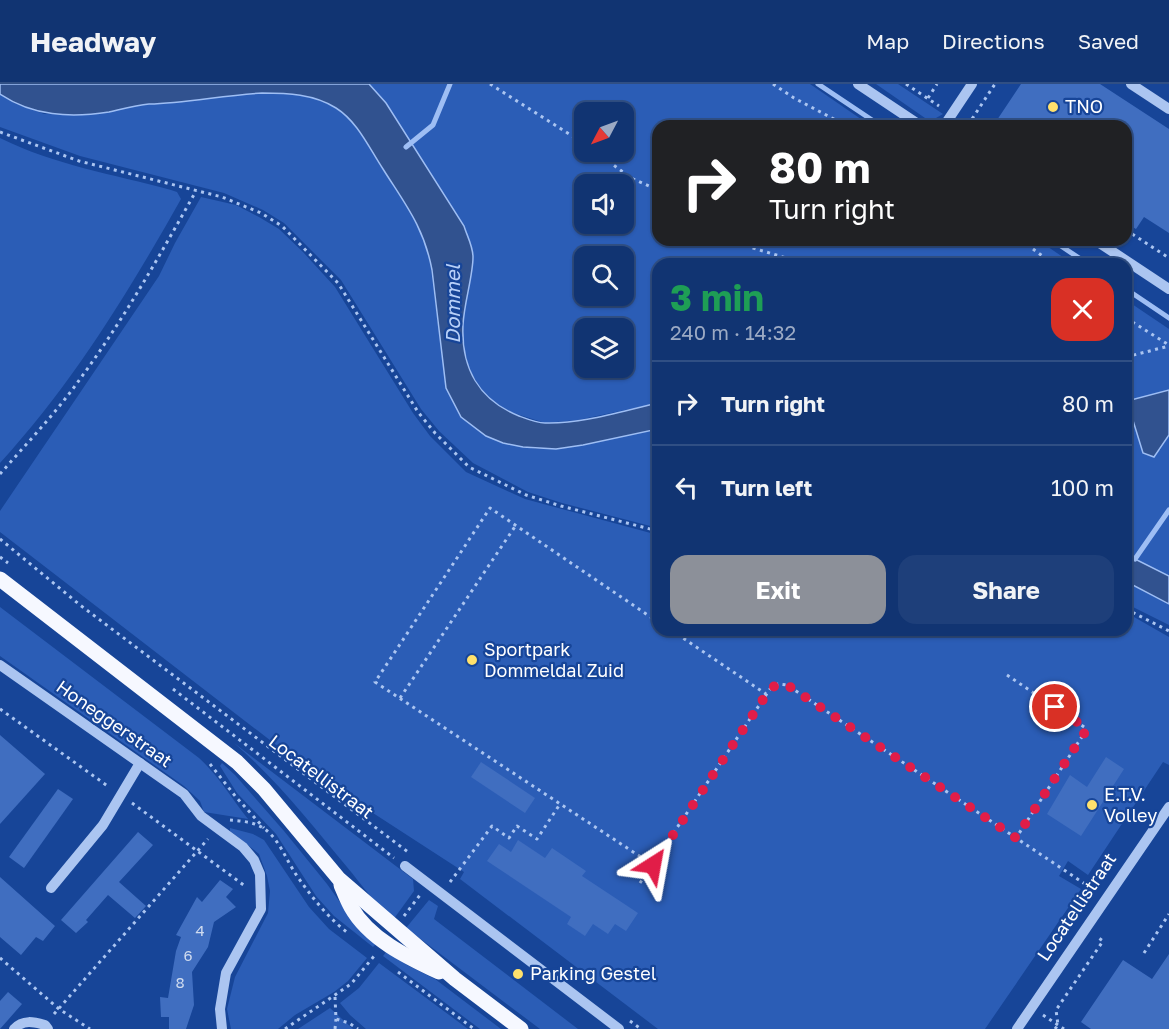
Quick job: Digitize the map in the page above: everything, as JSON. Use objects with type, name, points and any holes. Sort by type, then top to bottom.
[{"type":"main road","points":[[0,579],[237,762],[264,789],[339,879],[455,979],[521,1029]]},
{"type":"street","points":[[858,84],[912,120]]},
{"type":"street","points":[[948,120],[972,84]]},
{"type":"street","points":[[1131,84],[1169,109]]},
{"type":"street","points":[[1104,246],[1122,258]]},
{"type":"street","points":[[1132,264],[1169,289]]},
{"type":"street","name":"Honeggerstraat","points":[[0,666],[184,794],[201,816],[243,847],[254,860],[260,874],[261,909],[226,973],[220,1009],[222,1029]]},
{"type":"street","points":[[51,888],[103,825],[140,763]]},
{"type":"street","name":"Locatellistraat","points":[[1017,1029],[1169,807]]},
{"type":"street","points":[[405,866],[619,1029]]},
{"type":"street","points":[[14,1029],[18,1024],[30,1021],[47,1027]]},
{"type":"path","points":[[490,84],[574,137]]},
{"type":"path","points":[[772,84],[836,120]]},
{"type":"path","points":[[906,84],[951,114]]},
{"type":"path","points":[[928,98],[937,84]]},
{"type":"path","points":[[971,120],[995,84]]},
{"type":"path","points":[[0,132],[79,161],[231,200],[261,213],[282,226],[338,283],[418,412],[435,434],[469,467],[526,495],[652,529]]},
{"type":"path","points":[[609,162],[631,178],[652,187]]},
{"type":"path","points":[[0,474],[80,380],[144,284],[196,191]]},
{"type":"path","points":[[1132,234],[1169,258]]},
{"type":"path","points":[[750,246],[786,258]]},
{"type":"path","points":[[1029,246],[1045,258]]},
{"type":"path","points":[[1132,322],[1169,346]]},
{"type":"path","points":[[1132,355],[1169,346]]},
{"type":"path","points":[[652,618],[490,508],[375,682],[653,865]]},
{"type":"path","points":[[400,698],[516,525]]},
{"type":"path","points":[[0,539],[80,605],[414,857]]},
{"type":"path","points":[[0,557],[9,565]]},
{"type":"path","points":[[1132,612],[1169,631]]},
{"type":"path","points":[[680,636],[766,694]]},
{"type":"path","points":[[1007,675],[1087,729],[1016,838]]},
{"type":"path","points":[[640,883],[766,694],[778,684],[787,685],[1106,898]]},
{"type":"path","name":"Locatellistraat","points":[[170,687],[405,866]]},
{"type":"path","points":[[0,709],[243,883],[246,889]]},
{"type":"path","points":[[207,761],[265,829]]},
{"type":"path","points":[[448,884],[492,826],[509,838],[517,826],[537,839],[560,804]]},
{"type":"path","points":[[47,1027],[59,1009],[218,829]]},
{"type":"path","points":[[1144,953],[1169,914]]},
{"type":"path","points":[[1055,1029],[1058,1025],[1056,1010],[1103,941],[1095,935]]},
{"type":"path","points":[[285,1029],[351,984],[375,955]]},
{"type":"path","points":[[0,958],[59,1009],[90,1029]]},
{"type":"path","points":[[335,997],[335,1029]]},
{"type":"path","points":[[1032,1007],[1064,1029]]},
{"type":"path","points":[[336,1019],[358,1029]]},
{"type":"shaded area","points":[[369,84],[810,84],[862,120],[652,120],[652,246],[1047,246],[1064,258],[652,258],[652,404],[578,420],[545,423],[504,410],[492,403],[481,391],[469,368],[463,329],[464,226],[386,103]]},
{"type":"shaded area","points":[[876,84],[898,84],[943,114],[936,118],[925,118]]},
{"type":"shaded area","points":[[282,93],[325,102],[342,113],[359,130],[419,225],[429,254],[438,324],[461,417],[487,436],[503,443],[536,449],[583,445],[652,430],[652,526],[528,492],[473,463],[439,431],[421,409],[341,280],[284,223],[263,210],[224,193],[80,156],[0,127],[0,94],[14,103],[44,114],[81,115],[149,104]]},
{"type":"shaded area","points":[[0,138],[63,162],[177,192],[181,199],[141,269],[98,336],[52,401],[0,463]]},
{"type":"shaded area","name":"Sportpark Dommeldal Zuid","points":[[201,197],[236,205],[279,229],[335,287],[413,413],[430,436],[466,472],[525,499],[652,533],[652,636],[1132,636],[1132,616],[1169,637],[1169,765],[1163,762],[1088,875],[1068,861],[1059,876],[1081,889],[985,1029],[658,1029],[460,879],[464,872],[319,778],[0,532],[0,511],[159,276]]},
{"type":"shaded area","points":[[1132,304],[1169,329],[1169,390],[1132,400]]},
{"type":"shaded area","points":[[1132,417],[1143,453],[1160,450],[1169,435],[1169,576],[1132,558]]},
{"type":"shaded area","points":[[1132,585],[1169,604],[1169,625],[1132,606]]},
{"type":"shaded area","points":[[0,607],[199,758],[219,779],[248,819],[204,812],[200,801],[184,786],[0,656]]},
{"type":"shaded area","points":[[234,743],[413,879],[414,891],[393,920],[374,901],[279,787]]},
{"type":"shaded area","points":[[222,763],[284,831],[352,919],[377,943],[373,947],[334,916],[316,896],[276,834],[237,793],[220,766]]},
{"type":"shaded area","points":[[230,828],[253,834],[264,840],[309,907],[329,929],[367,958],[348,981],[295,1015],[278,1029],[231,1029],[227,1009],[235,977],[268,913],[270,891],[259,854],[230,831]]},
{"type":"shaded area","points":[[429,900],[438,906],[434,919],[578,1029],[540,1029],[406,928]]},
{"type":"shaded area","points":[[387,951],[407,965],[435,979],[501,1029],[480,1029],[383,956]]},
{"type":"shaded area","points":[[379,963],[468,1029],[366,1029],[340,1003],[359,988]]},
{"type":"shaded area","points":[[330,1008],[353,1029],[298,1029]]},
{"type":"water","name":"Dommel","points":[[0,84],[369,84],[386,103],[464,226],[470,241],[473,264],[464,317],[463,341],[469,368],[483,392],[505,409],[542,423],[588,419],[652,404],[652,430],[556,449],[523,447],[503,443],[486,436],[461,417],[446,388],[432,270],[419,228],[357,128],[351,120],[328,103],[300,95],[262,93],[144,105],[94,114],[66,115],[25,107],[0,94]]},
{"type":"water","points":[[1169,390],[1169,435],[1154,457],[1143,453],[1132,417],[1132,400]]},
{"type":"water","points":[[1132,558],[1169,576],[1169,604],[1132,585]]},
{"type":"building","points":[[1021,84],[1100,84],[1169,129],[1169,233],[1144,217],[1136,229],[1132,227],[1132,120],[997,120]]},
{"type":"building","points":[[0,735],[45,774],[0,824]]},
{"type":"building","points":[[1106,757],[1124,769],[1081,836],[1047,814],[1070,775],[1087,787]]},
{"type":"building","points":[[481,762],[535,798],[525,813],[471,777]]},
{"type":"building","points":[[58,789],[73,799],[24,868],[9,857]]},
{"type":"building","points":[[138,832],[153,845],[119,882],[146,906],[135,918],[108,895],[86,920],[88,922],[76,933],[61,920]]},
{"type":"building","points":[[518,840],[545,858],[552,848],[586,871],[582,876],[638,913],[626,931],[615,924],[608,934],[593,924],[585,936],[567,924],[571,917],[487,861],[499,844],[511,852]]},
{"type":"building","points":[[0,877],[55,926],[43,941],[36,937],[21,955],[0,937]]},
{"type":"building","points":[[220,880],[233,889],[226,897],[236,907],[214,922],[208,947],[192,972],[194,1005],[186,1029],[169,1029],[169,1017],[161,1017],[160,997],[168,998],[176,951],[181,937],[176,935],[197,897],[202,902]]},
{"type":"building","points":[[1169,954],[1169,1029],[1091,1029],[1081,1022],[1123,960],[1152,979]]},
{"type":"building","points":[[8,992],[22,1004],[0,1029],[0,1001]]},
{"type":"waterway","points":[[406,147],[433,125],[450,84]]},
{"type":"waterway","points":[[818,84],[872,120]]},
{"type":"waterway","points":[[1061,246],[1079,258]]},
{"type":"waterway","points":[[1132,293],[1169,318]]},
{"type":"waterway","points":[[1135,559],[1169,510]]},
{"type":"place","name":"TNO","points":[[1053,107]]},
{"type":"place","name":"Sportpark Dommeldal Zuid","points":[[472,660]]},
{"type":"place","name":"E.T.V. Volley","points":[[1092,805]]},
{"type":"place","name":"Parking Gestel","points":[[518,974]]},
{"type":"route","points":[[653,865],[770,689],[778,684],[787,685],[1016,838],[1087,729],[1055,707]]}]
